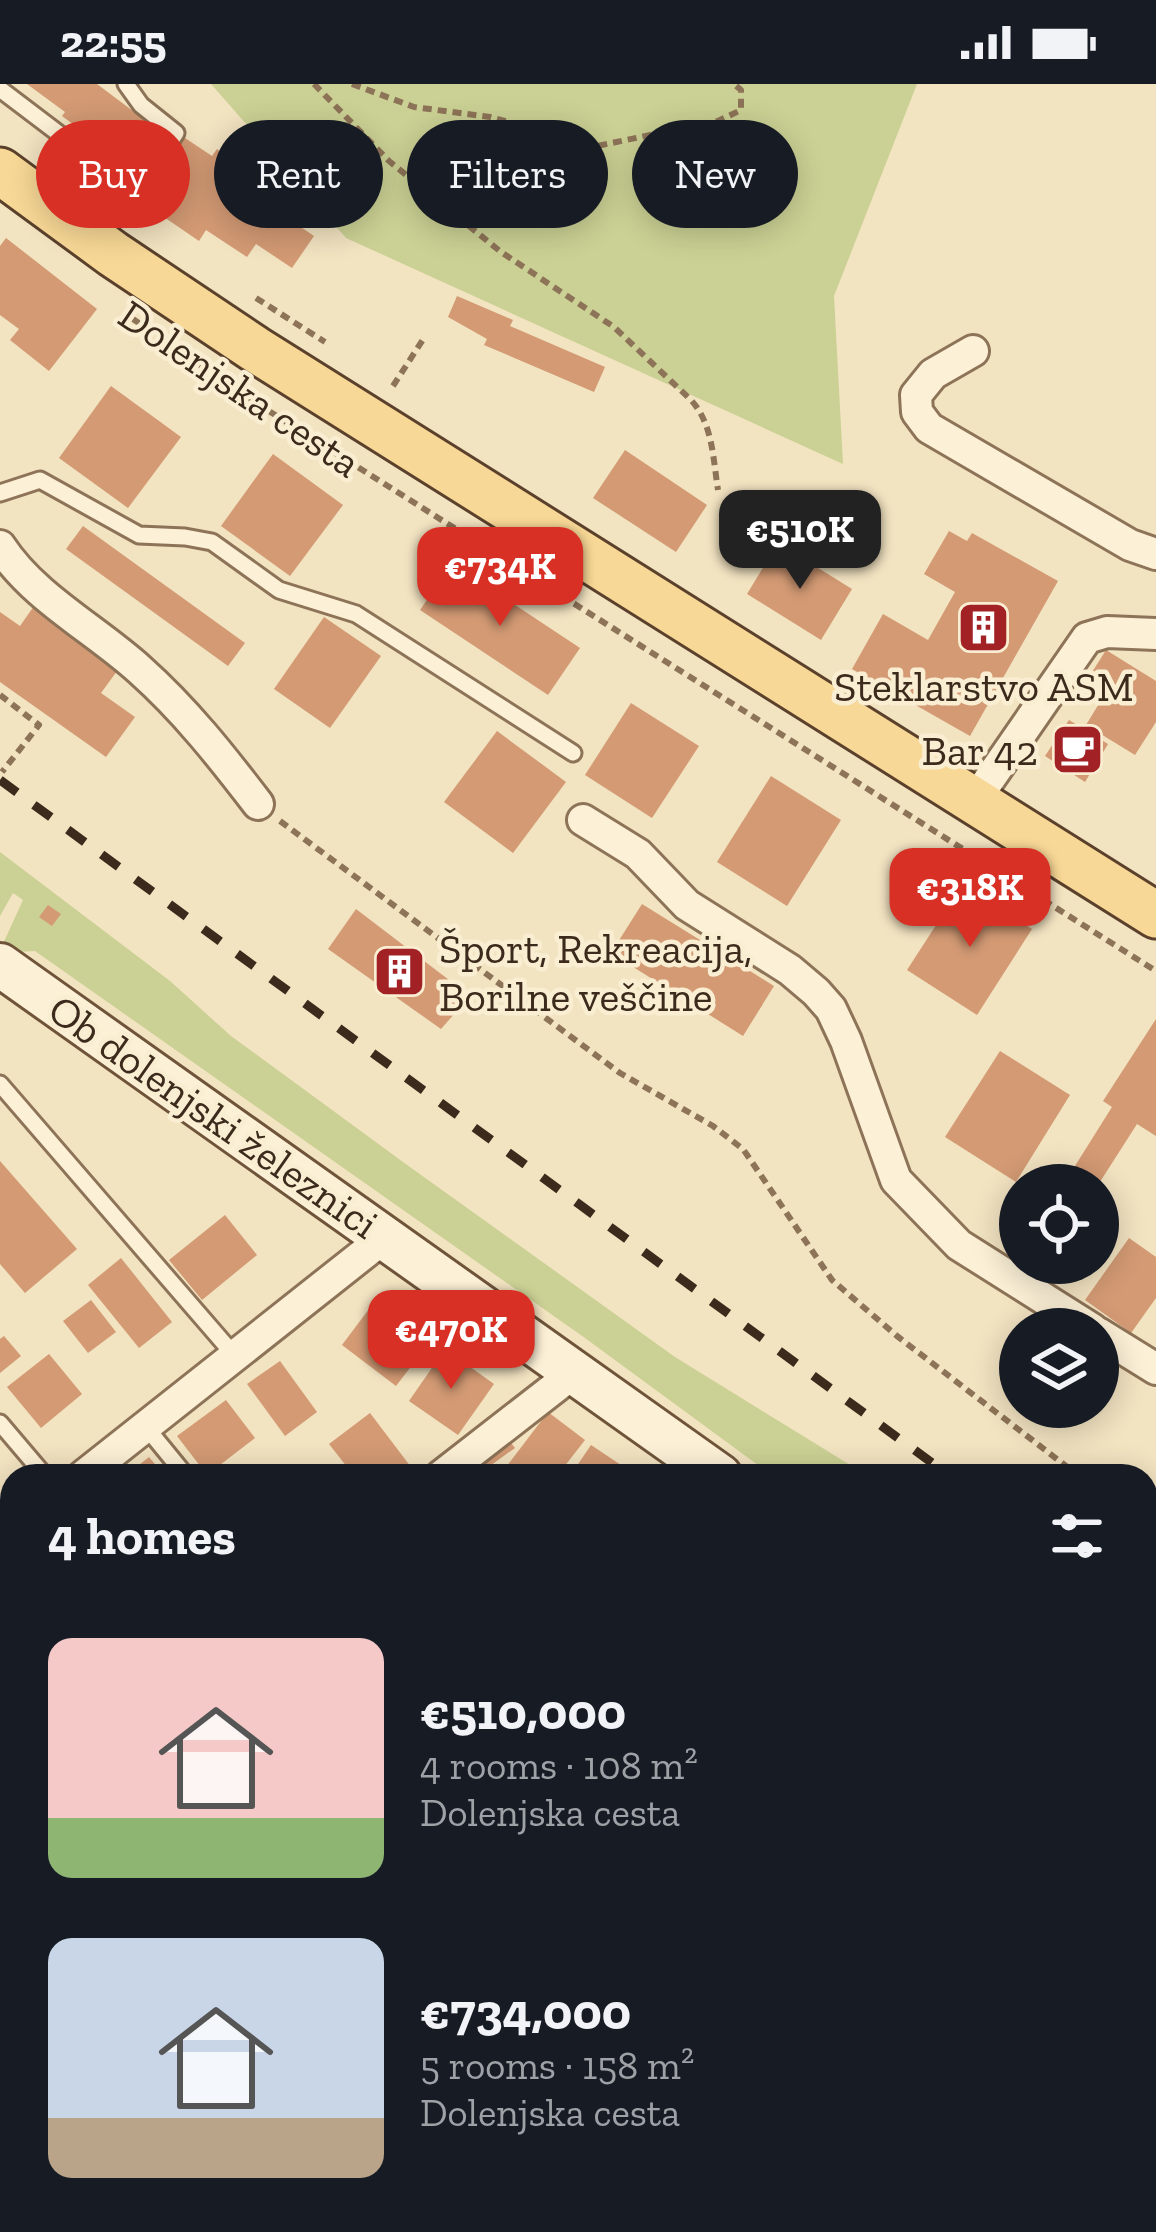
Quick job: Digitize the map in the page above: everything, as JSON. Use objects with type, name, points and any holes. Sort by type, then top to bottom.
[{"type":"main road","name":"Dolenjska cesta","points":[[0,171],[255,349],[1156,915]]},
{"type":"street","points":[[973,351],[933,374],[916,395],[917,412],[929,428],[1130,544],[1156,554]]},
{"type":"street","points":[[4,565],[141,670],[205,735],[258,804]]},
{"type":"street","points":[[975,800],[1087,638],[1107,632],[1156,634]]},
{"type":"street","points":[[583,820],[638,854],[687,905],[790,970],[816,992],[831,1009],[846,1041],[896,1180],[959,1245],[1059,1308]]},
{"type":"street","name":"Ob dolenjski železnici","points":[[0,964],[704,1464]]},
{"type":"street","points":[[98,1464],[385,1237]]},
{"type":"street","points":[[1119,1346],[1156,1369]]},
{"type":"street","points":[[457,1464],[576,1371]]},
{"type":"lane","points":[[0,89],[137,193],[176,133],[126,84]]},
{"type":"lane","points":[[0,493],[40,480],[139,536],[212,542],[279,590],[356,614],[573,754]]},
{"type":"lane","points":[[0,1084],[235,1355]]},
{"type":"lane","points":[[0,1423],[35,1464]]},
{"type":"lane","points":[[146,1426],[176,1464]]},
{"type":"path","points":[[314,84],[389,161],[501,252],[614,327],[703,413],[718,490]]},
{"type":"path","points":[[352,84],[415,107],[490,116],[597,146],[729,116],[741,110],[741,90],[734,84]]},
{"type":"path","name":"Dolenjska cesta","points":[[239,287],[335,349]]},
{"type":"path","name":"Dolenjska cesta","points":[[121,310],[242,394],[1156,971]]},
{"type":"path","points":[[393,386],[424,338]]},
{"type":"path","points":[[0,695],[39,725],[2,772]]},
{"type":"path","points":[[258,804],[620,1073],[713,1126],[743,1149],[832,1280],[1062,1464]]},
{"type":"green space","points":[[211,84],[917,84],[834,296],[843,464],[346,238],[337,228],[383,228],[383,120],[243,120]]},
{"type":"green space","points":[[0,852],[170,981],[231,1036],[403,1162],[675,1357],[849,1464],[757,1464],[35,951],[16,952],[2,946],[23,900],[13,893],[0,916]]},
{"type":"building","points":[[27,84],[97,84],[145,120],[67,120],[62,116],[65,112]]},
{"type":"building","points":[[190,141],[214,153],[214,228],[302,228],[314,236],[292,268],[256,244],[247,257],[206,230],[199,241],[180,228],[190,228]]},
{"type":"building","points":[[6,238],[97,309],[49,371],[10,340],[19,329],[0,315],[0,246]]},
{"type":"building","points":[[457,296],[513,320],[510,326],[605,367],[594,392],[484,345],[487,339],[448,317]]},
{"type":"building","points":[[111,386],[181,437],[128,508],[59,458]]},
{"type":"building","points":[[625,450],[707,505],[676,552],[593,498]]},
{"type":"building","points":[[273,454],[343,505],[290,576],[221,526]]},
{"type":"building","points":[[83,526],[245,643],[228,666],[66,549]]},
{"type":"building","name":"Steklarstvo ASM","points":[[949,531],[967,541],[972,533],[1058,581],[970,736],[852,669],[883,614],[928,640],[955,592],[924,574]]},
{"type":"building","points":[[778,543],[852,589],[821,640],[747,594]]},
{"type":"building","points":[[452,563],[580,648],[548,695],[420,610]]},
{"type":"building","points":[[34,606],[120,667],[101,693],[135,717],[106,757],[0,682],[0,612],[20,626]]},
{"type":"building","points":[[324,617],[381,656],[330,728],[274,689]]},
{"type":"building","points":[[1106,650],[1156,681],[1156,722],[1135,755],[1086,725],[1108,689],[1089,677]]},
{"type":"building","points":[[631,703],[699,746],[652,818],[585,775]]},
{"type":"building","name":"Bar 42","points":[[1069,720],[1108,744],[1085,782],[1045,756]]},
{"type":"building","points":[[497,731],[566,782],[513,853],[444,802]]},
{"type":"building","points":[[771,776],[841,820],[787,906],[717,862]]},
{"type":"building","points":[[962,885],[1032,929],[977,1015],[907,970]]},
{"type":"building","points":[[642,904],[774,986],[743,1036],[611,953]]},
{"type":"building","points":[[48,905],[61,914],[52,926],[39,917]]},
{"type":"building","name":"Šport, Rekreacija, Borilne veščine","points":[[356,909],[470,996],[441,1029],[328,949]]},
{"type":"building","points":[[1156,1019],[1156,1136],[1137,1124],[1111,1164],[1076,1164],[1112,1107],[1103,1101]]},
{"type":"building","points":[[1000,1051],[1070,1095],[1027,1164],[999,1164],[999,1171],[945,1137]]},
{"type":"building","points":[[0,1161],[77,1249],[25,1293],[0,1264]]},
{"type":"building","points":[[225,1215],[257,1255],[202,1300],[169,1260]]},
{"type":"building","points":[[1129,1238],[1156,1257],[1156,1298],[1131,1333],[1119,1324],[1119,1308],[1096,1308],[1085,1300],[1096,1284],[1119,1284],[1119,1252]]},
{"type":"building","points":[[121,1258],[172,1322],[139,1348],[88,1285]]},
{"type":"building","points":[[381,1293],[436,1334],[396,1386],[342,1345]]},
{"type":"building","points":[[91,1300],[116,1332],[88,1353],[63,1321]]},
{"type":"building","points":[[4,1336],[21,1356],[0,1373],[0,1339]]},
{"type":"building","points":[[445,1349],[494,1384],[458,1435],[409,1401]]},
{"type":"building","points":[[49,1354],[82,1394],[41,1428],[7,1387]]},
{"type":"building","points":[[280,1361],[317,1412],[285,1436],[247,1384]]},
{"type":"building","points":[[226,1400],[255,1438],[221,1464],[199,1464],[177,1436]]},
{"type":"building","points":[[548,1412],[585,1440],[566,1464],[508,1464]]},
{"type":"building","points":[[370,1413],[409,1464],[345,1464],[329,1444]]},
{"type":"building","points":[[505,1435],[515,1448],[493,1464],[484,1464],[477,1456]]},
{"type":"building","points":[[591,1445],[620,1464],[578,1464]]},
{"type":"railway","points":[[0,780],[934,1464]]},
{"type":"place","name":"Steklarstvo ASM","points":[[984,627]]},
{"type":"place","name":"Bar 42","points":[[1077,750]]},
{"type":"place","name":"Šport, Rekreacija, Borilne veščine","points":[[400,972]]}]
